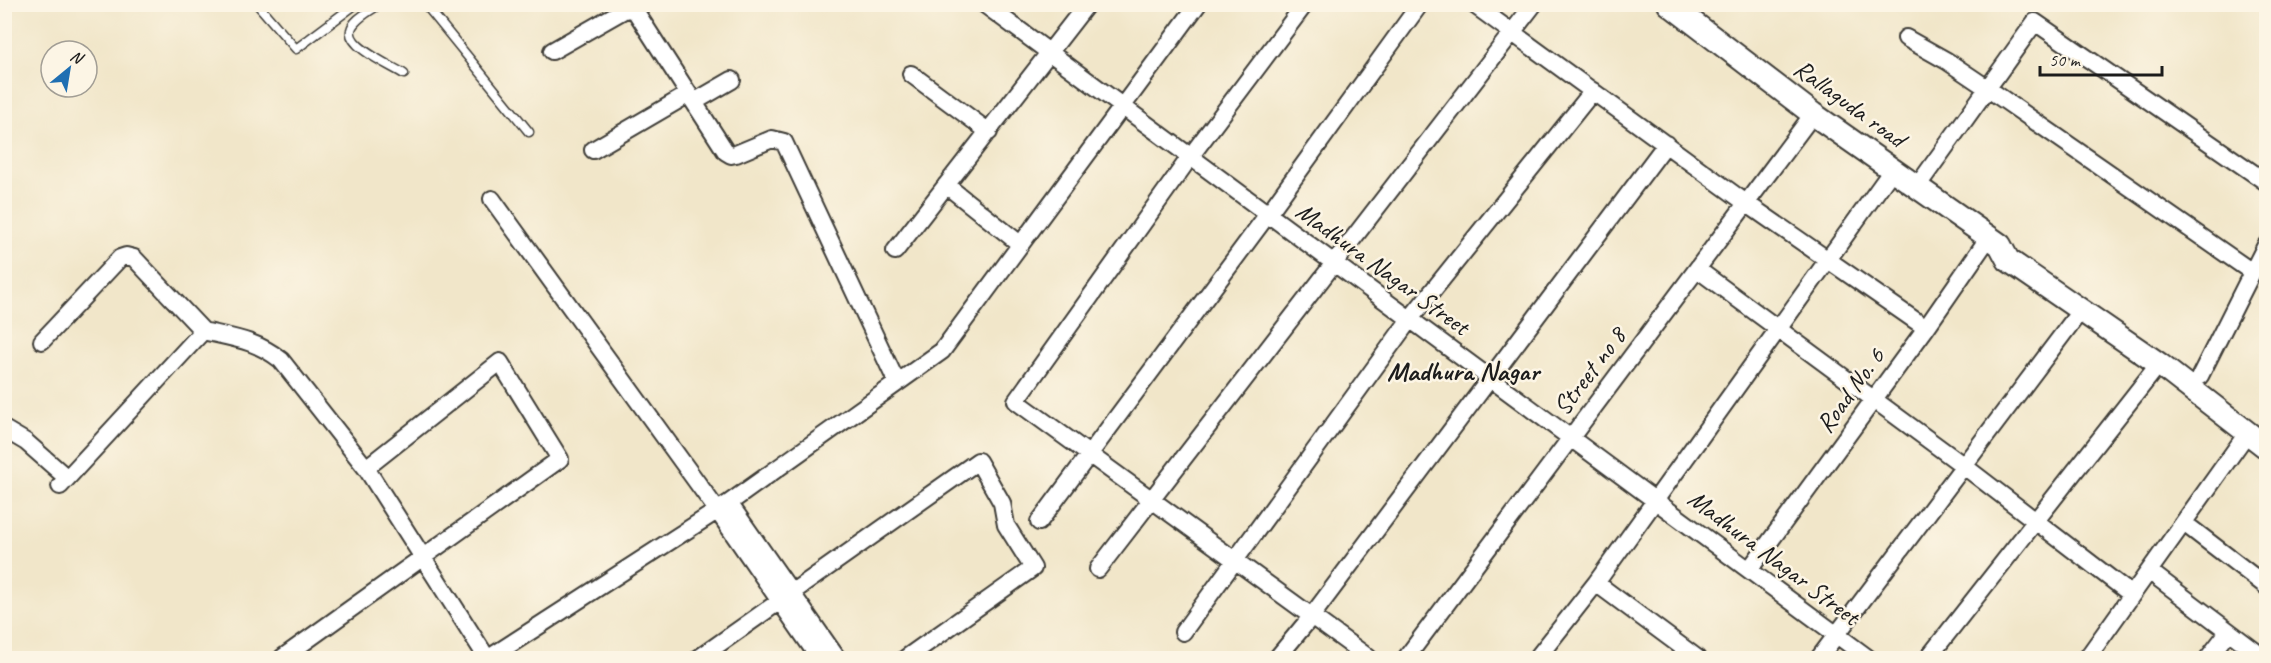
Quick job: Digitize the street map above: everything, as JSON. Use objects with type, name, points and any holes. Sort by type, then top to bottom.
[{"type":"main road","name":"Rallaguda road","points":[[1669,4],[1813,114],[1893,169],[1916,188],[2200,376],[2257,430],[2266,447]]},
{"type":"main road","name":"Rallaguda road","points":[[2003,247],[2080,310],[2257,430]]},
{"type":"street","name":"Madhura Nagar Street","points":[[984,4],[1868,658]]},
{"type":"street","points":[[894,251],[1087,4]]},
{"type":"street","points":[[42,341],[120,258],[126,256],[134,258],[203,331],[252,342],[274,355],[366,468],[488,658],[723,506],[942,351],[1198,4]]},
{"type":"street","points":[[1305,4],[1190,157],[1016,401],[1369,658]]},
{"type":"street","points":[[1039,522],[1268,214],[1420,4]]},
{"type":"street","points":[[1473,4],[1746,203],[1926,328]]},
{"type":"street","points":[[1098,568],[1534,4]]},
{"type":"street","points":[[552,51],[624,10],[634,8],[726,152],[731,155],[736,154],[772,139],[784,142],[897,383]]},
{"type":"street","points":[[1916,188],[2035,22],[2266,182]]},
{"type":"street","points":[[1906,38],[1947,61],[1987,88],[2252,272]]},
{"type":"street","points":[[911,74],[989,132]]},
{"type":"street","points":[[593,150],[691,98],[732,81]]},
{"type":"street","points":[[1183,632],[1410,319],[1593,91]]},
{"type":"street","name":"Street no 8","points":[[1406,658],[1813,114]]},
{"type":"street","points":[[1277,658],[1311,617],[1665,144]]},
{"type":"street","points":[[1537,658],[1596,583],[1826,259],[1893,169]]},
{"type":"street","points":[[946,185],[1020,244]]},
{"type":"street","points":[[492,199],[723,506],[786,597],[837,658]]},
{"type":"street","points":[[2200,376],[2266,244]]},
{"type":"street","name":"Road No. 6","points":[[1749,570],[1926,328],[2003,247]]},
{"type":"street","points":[[1697,268],[1964,466],[2132,596]]},
{"type":"street","points":[[1819,658],[2080,310]]},
{"type":"street","points":[[4,429],[26,442],[64,482],[203,331]]},
{"type":"street","points":[[282,658],[560,459],[500,362],[366,468]]},
{"type":"street","points":[[1928,658],[2159,364]]},
{"type":"street","points":[[2087,658],[2184,523],[2257,430]]},
{"type":"street","points":[[699,658],[978,461],[1002,503],[1006,525],[1033,568],[906,658]]},
{"type":"street","points":[[2184,523],[2266,586]]},
{"type":"street","points":[[2149,571],[2264,658]]},
{"type":"street","points":[[1596,583],[1690,656]]},
{"type":"street","points":[[786,597],[819,658]]},
{"type":"street","points":[[2208,658],[2228,632]]},
{"type":"lane","points":[[256,4],[296,49],[356,4]]},
{"type":"lane","points":[[379,4],[356,22],[351,30],[352,40],[363,50],[404,74]]},
{"type":"lane","points":[[425,4],[529,132]]},
{"type":"district","name":"Madhura Nagar","points":[[1463,371]]}]
